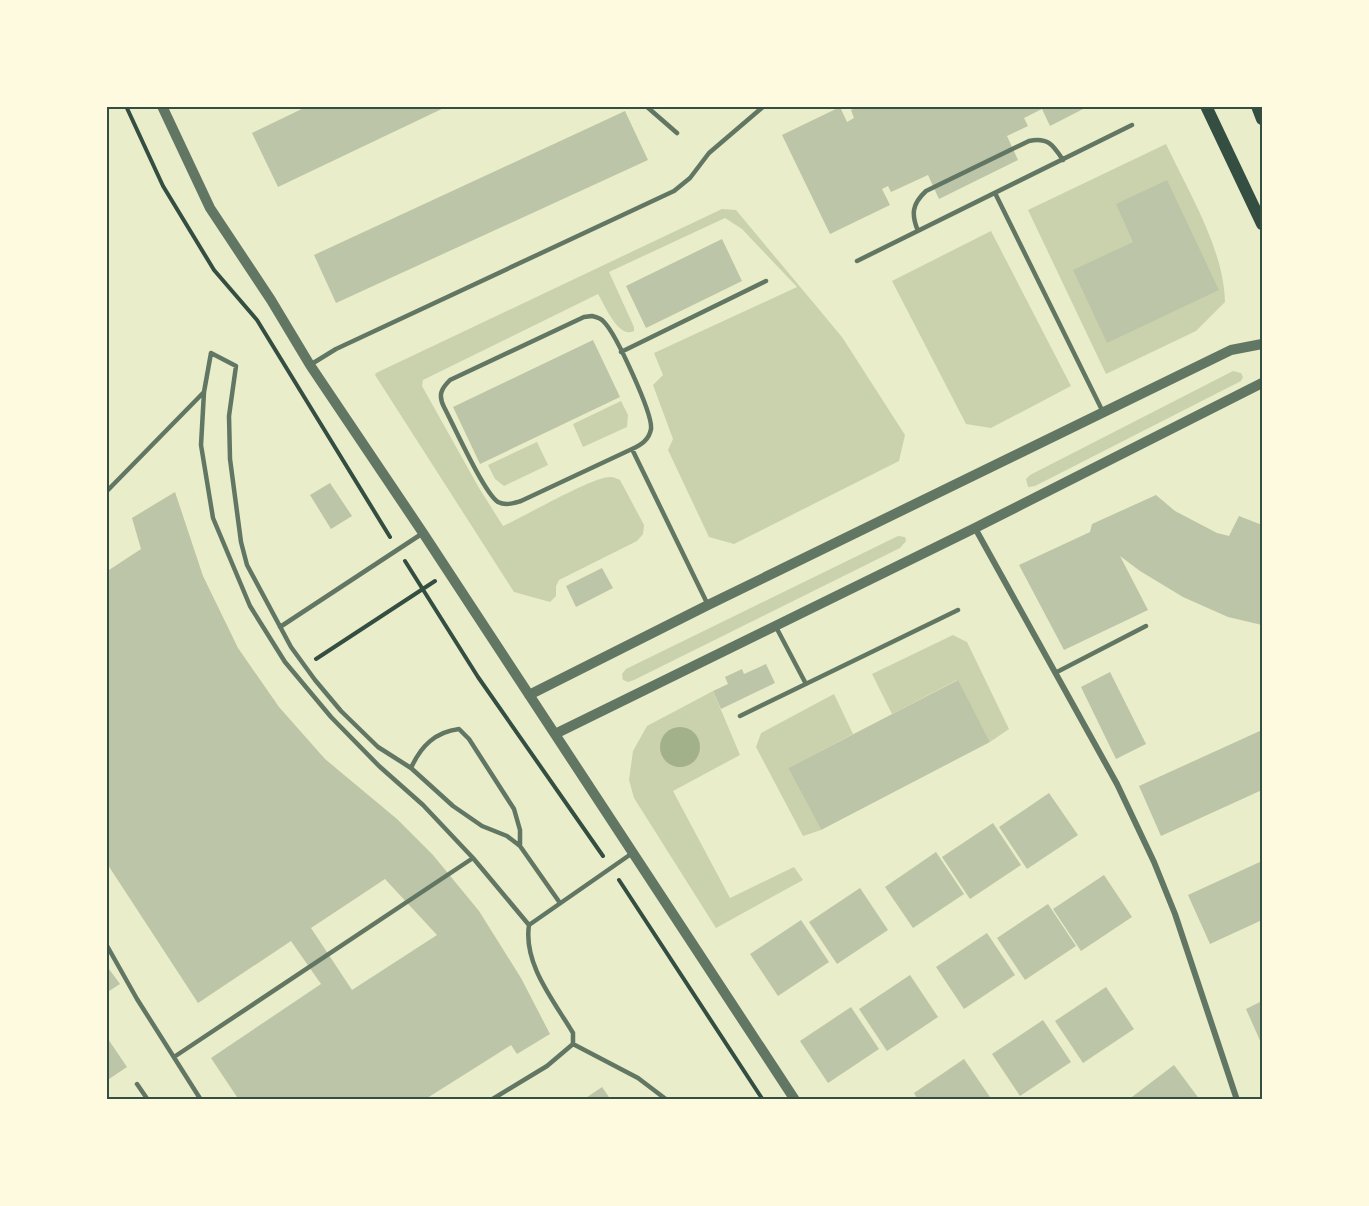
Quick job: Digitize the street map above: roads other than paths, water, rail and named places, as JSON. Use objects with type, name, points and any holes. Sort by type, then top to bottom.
[{"type":"main road","points":[[1206,106],[1263,224]]},
{"type":"main road","points":[[1257,106],[1263,118]]},
{"type":"street","points":[[162,106],[210,208],[271,300],[310,365],[795,1100]]},
{"type":"street","points":[[529,695],[708,605],[1231,350],[1263,344]]},
{"type":"street","points":[[555,734],[975,528],[1263,383]]},
{"type":"street","points":[[975,528],[1117,784],[1154,862],[1175,914],[1237,1100]]},
{"type":"lane","points":[[646,106],[677,133]]},
{"type":"lane","points":[[310,365],[336,349],[674,191],[690,178],[709,153],[764,106]]},
{"type":"lane","points":[[857,261],[1132,125]]},
{"type":"lane","points":[[918,231],[912,218],[917,199],[926,191],[1029,141],[1039,139],[1054,146],[1063,160]]},
{"type":"lane","points":[[995,193],[1103,412]]},
{"type":"lane","points":[[621,352],[766,281]]},
{"type":"lane","points":[[584,317],[599,317],[606,323],[621,352],[647,408],[651,425],[647,439],[633,449],[521,501],[507,504],[499,502],[486,488],[440,399],[443,387],[450,380],[584,317]]},
{"type":"lane","points":[[529,924],[473,858],[423,805],[379,766],[331,717],[285,662],[250,606],[213,518],[201,445],[204,392],[211,353],[237,366],[229,416],[230,459],[246,565],[291,648],[341,711],[378,747],[411,768],[453,806],[482,826],[507,836],[520,846],[560,903]]},
{"type":"lane","points":[[106,492],[204,392]]},
{"type":"lane","points":[[633,449],[708,605]]},
{"type":"lane","points":[[279,627],[423,533]]},
{"type":"lane","points":[[740,716],[958,610]]},
{"type":"lane","points":[[774,625],[806,684]]},
{"type":"lane","points":[[1055,673],[1146,626]]},
{"type":"lane","points":[[411,768],[415,758],[428,742],[445,731],[459,729],[469,740],[514,809],[520,830],[520,846]]},
{"type":"lane","points":[[491,1100],[547,1066],[573,1044],[573,1033],[535,968],[527,935],[529,924],[633,853]]},
{"type":"lane","points":[[174,1057],[473,858]]},
{"type":"lane","points":[[106,944],[137,999],[201,1100]]},
{"type":"lane","points":[[573,1044],[638,1078],[667,1100]]},
{"type":"lane","points":[[137,1084],[148,1100]]}]
